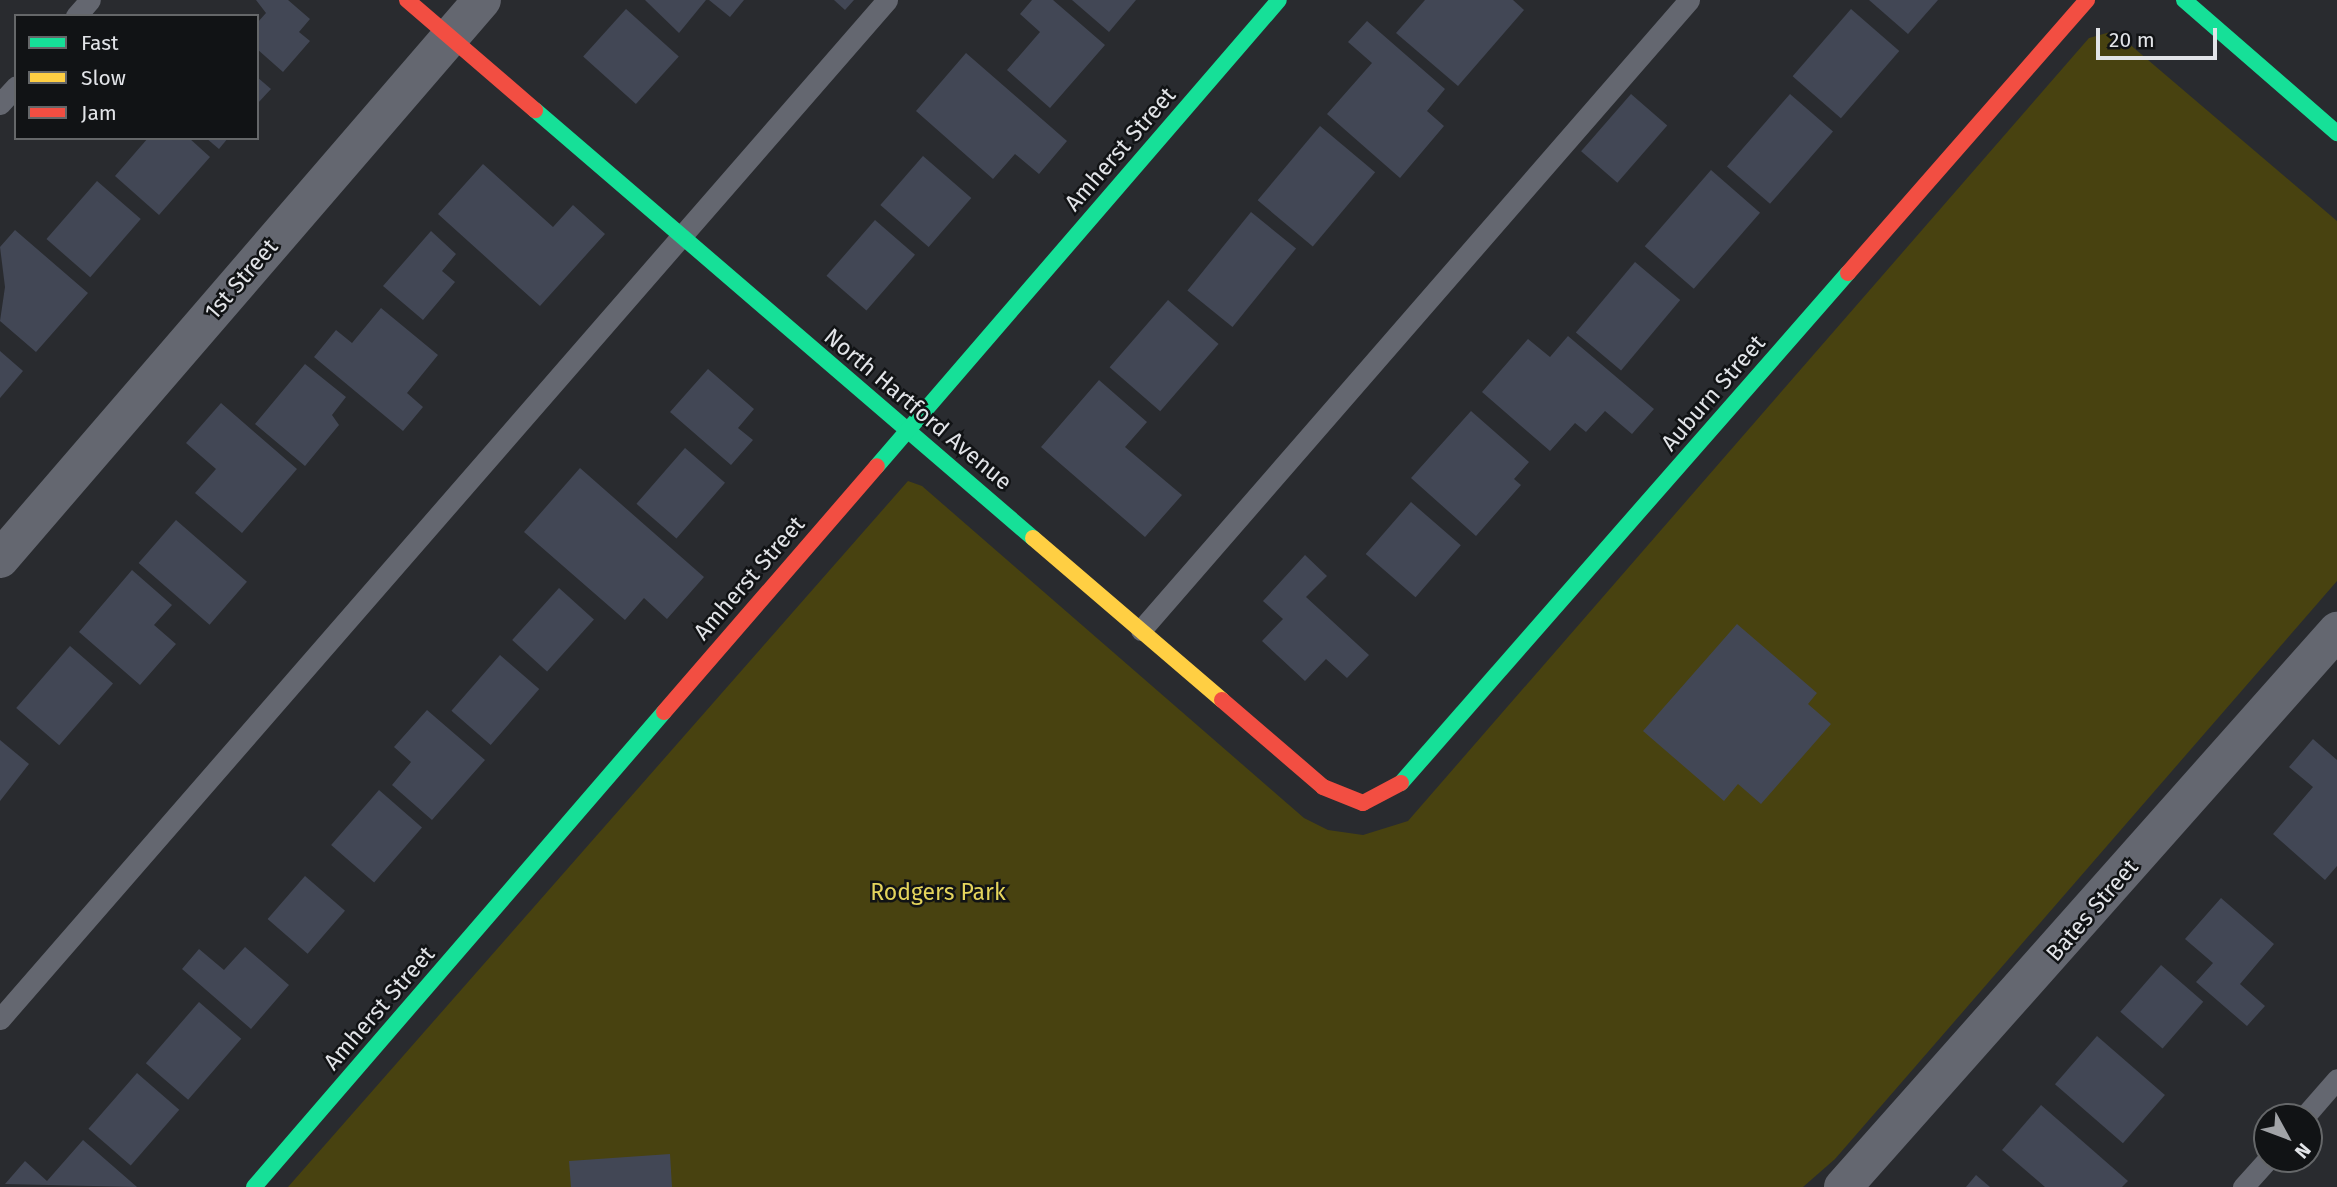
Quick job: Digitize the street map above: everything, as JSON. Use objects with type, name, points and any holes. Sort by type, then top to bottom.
[{"type":"street","name":"North Hartford Avenue","points":[[407,0],[680,238],[907,429],[1323,787],[1363,803]]},
{"type":"street","name":"1st Street","points":[[0,559],[482,0]]},
{"type":"street","name":"Amherst Street","points":[[254,1187],[1279,0]]},
{"type":"street","name":"Auburn Street","points":[[1363,803],[1390,794],[1403,781],[2087,0]]},
{"type":"street","points":[[2184,0],[2337,133]]},
{"type":"street","name":"Bates Street","points":[[1843,1187],[2337,631]]},
{"type":"lane","points":[[78,14],[90,0]]},
{"type":"lane","points":[[0,1019],[887,0]]},
{"type":"lane","points":[[1141,630],[1689,0]]},
{"type":"lane","points":[[0,104],[14,88]]},
{"type":"lane","points":[[2316,1103],[2337,1079]]},
{"type":"lane","points":[[2244,1187],[2256,1173]]},
{"type":"green space","name":"Rodgers Park","points":[[2114,31],[2337,221],[2337,581],[1835,1159],[1803,1187],[288,1187],[908,481],[922,486],[1304,818],[1328,830],[1363,835],[1408,821],[2089,38]]},
{"type":"building","points":[[256,0],[288,0],[310,19],[299,32],[310,41],[283,72],[259,51],[259,21],[266,13]]},
{"type":"building","points":[[645,0],[706,0],[679,33]]},
{"type":"building","points":[[709,0],[744,0],[730,17]]},
{"type":"building","points":[[834,0],[854,0],[845,10]]},
{"type":"building","points":[[1032,0],[1053,0],[1105,45],[1050,108],[1007,70],[1040,32],[1020,14]]},
{"type":"building","points":[[1072,0],[1136,0],[1109,32]]},
{"type":"building","points":[[1425,0],[1513,0],[1524,10],[1458,86],[1396,33]]},
{"type":"building","points":[[1869,0],[1938,0],[1908,34]]},
{"type":"building","points":[[626,9],[679,57],[636,104],[583,57]]},
{"type":"building","points":[[1851,9],[1899,51],[1841,118],[1793,76]]},
{"type":"building","points":[[1367,21],[1445,89],[1427,111],[1444,126],[1400,178],[1327,114],[1372,63],[1348,42]]},
{"type":"building","points":[[966,53],[1067,141],[1039,174],[1015,154],[993,179],[916,111]]},
{"type":"building","points":[[259,79],[271,89],[259,102]]},
{"type":"building","points":[[1631,94],[1667,125],[1617,183],[1581,151]]},
{"type":"building","points":[[1790,94],[1833,131],[1770,204],[1727,166]]},
{"type":"building","points":[[1320,126],[1375,172],[1313,247],[1258,200]]},
{"type":"building","points":[[146,140],[191,140],[210,157],[159,215],[115,176]]},
{"type":"building","points":[[208,140],[226,140],[219,149]]},
{"type":"building","points":[[923,156],[971,198],[929,247],[880,205]]},
{"type":"building","points":[[483,164],[553,227],[573,205],[605,234],[540,306],[438,214]]},
{"type":"building","points":[[1711,170],[1760,213],[1694,289],[1645,246]]},
{"type":"building","points":[[97,181],[141,219],[90,277],[46,239]]},
{"type":"building","points":[[1251,212],[1296,249],[1233,327],[1187,290]]},
{"type":"building","points":[[875,220],[915,255],[866,311],[826,276]]},
{"type":"building","points":[[15,230],[88,293],[36,352],[0,321],[5,287],[0,247]]},
{"type":"building","points":[[431,231],[456,254],[442,271],[455,282],[423,320],[383,286]]},
{"type":"building","points":[[1635,262],[1680,300],[1621,370],[1576,332]]},
{"type":"building","points":[[1168,300],[1219,344],[1160,411],[1110,367]]},
{"type":"building","points":[[381,308],[438,355],[407,393],[423,407],[403,431],[314,357],[336,330],[352,343]]},
{"type":"building","points":[[1568,336],[1654,409],[1632,434],[1605,411],[1586,432],[1575,423],[1550,451],[1482,392],[1528,339],[1550,357]]},
{"type":"building","points":[[0,351],[23,371],[0,398]]},
{"type":"building","points":[[305,364],[346,397],[332,415],[339,425],[305,466],[255,424]]},
{"type":"building","points":[[708,369],[754,409],[738,428],[753,440],[731,465],[670,412]]},
{"type":"building","points":[[1099,380],[1147,422],[1125,447],[1182,495],[1145,537],[1041,447]]},
{"type":"building","points":[[221,403],[297,469],[242,533],[195,493],[216,469],[186,443]]},
{"type":"building","points":[[1471,411],[1529,462],[1514,479],[1521,485],[1476,536],[1411,478]]},
{"type":"building","points":[[685,448],[725,483],[676,539],[636,504]]},
{"type":"building","points":[[580,468],[704,577],[667,619],[644,598],[625,620],[524,532]]},
{"type":"building","points":[[1411,502],[1461,545],[1416,597],[1366,554]]},
{"type":"building","points":[[176,520],[247,582],[210,625],[139,563]]},
{"type":"building","points":[[1305,555],[1327,576],[1306,597],[1369,655],[1347,678],[1326,659],[1305,681],[1262,641],[1283,619],[1263,601]]},
{"type":"building","points":[[132,570],[172,605],[154,625],[176,644],[140,685],[79,632]]},
{"type":"building","points":[[559,588],[594,619],[547,671],[512,640]]},
{"type":"building","points":[[1737,624],[1817,693],[1808,704],[1831,724],[1761,804],[1738,784],[1724,801],[1643,731]]},
{"type":"building","points":[[70,646],[113,683],[59,745],[16,708]]},
{"type":"building","points":[[500,655],[539,689],[491,745],[451,711]]},
{"type":"building","points":[[427,710],[485,760],[432,820],[392,785],[411,762],[394,747]]},
{"type":"building","points":[[2313,739],[2337,760],[2337,866],[2325,880],[2273,834],[2313,787],[2289,767]]},
{"type":"building","points":[[0,740],[29,764],[0,801]]},
{"type":"building","points":[[379,790],[422,827],[374,882],[331,845]]},
{"type":"building","points":[[305,876],[345,911],[308,954],[268,919]]},
{"type":"building","points":[[2221,898],[2274,944],[2240,984],[2265,1006],[2247,1026],[2196,982],[2213,963],[2185,939]]},
{"type":"building","points":[[245,947],[289,985],[251,1029],[182,969],[199,949],[224,970]]},
{"type":"building","points":[[2161,965],[2203,1002],[2163,1049],[2120,1012]]},
{"type":"building","points":[[199,1002],[241,1039],[188,1100],[146,1063]]},
{"type":"building","points":[[2097,1036],[2165,1095],[2123,1143],[2055,1084]]},
{"type":"building","points":[[137,1073],[179,1110],[131,1166],[88,1129]]},
{"type":"building","points":[[2041,1105],[2128,1181],[2122,1187],[2045,1187],[2002,1150]]},
{"type":"building","points":[[83,1140],[137,1187],[5,1184],[25,1161],[47,1181]]},
{"type":"building","points":[[670,1154],[672,1187],[571,1187],[569,1161]]},
{"type":"building","points":[[1976,1175],[1990,1187],[1966,1187]]},
{"type":"traffic: fast","points":[[877,466],[1279,0]]},
{"type":"traffic: fast","points":[[2184,0],[2337,133]]},
{"type":"traffic: fast","points":[[535,110],[1033,538]]},
{"type":"traffic: fast","points":[[1401,783],[1848,273]]},
{"type":"traffic: fast","points":[[254,1187],[664,712]]},
{"type":"traffic: slow","points":[[1033,538],[1222,700]]},
{"type":"traffic: jam","points":[[407,0],[535,110]]},
{"type":"traffic: jam","points":[[1848,273],[2087,0]]},
{"type":"traffic: jam","points":[[664,712],[877,466]]},
{"type":"traffic: jam","points":[[1222,700],[1323,787],[1363,803],[1401,783]]}]
